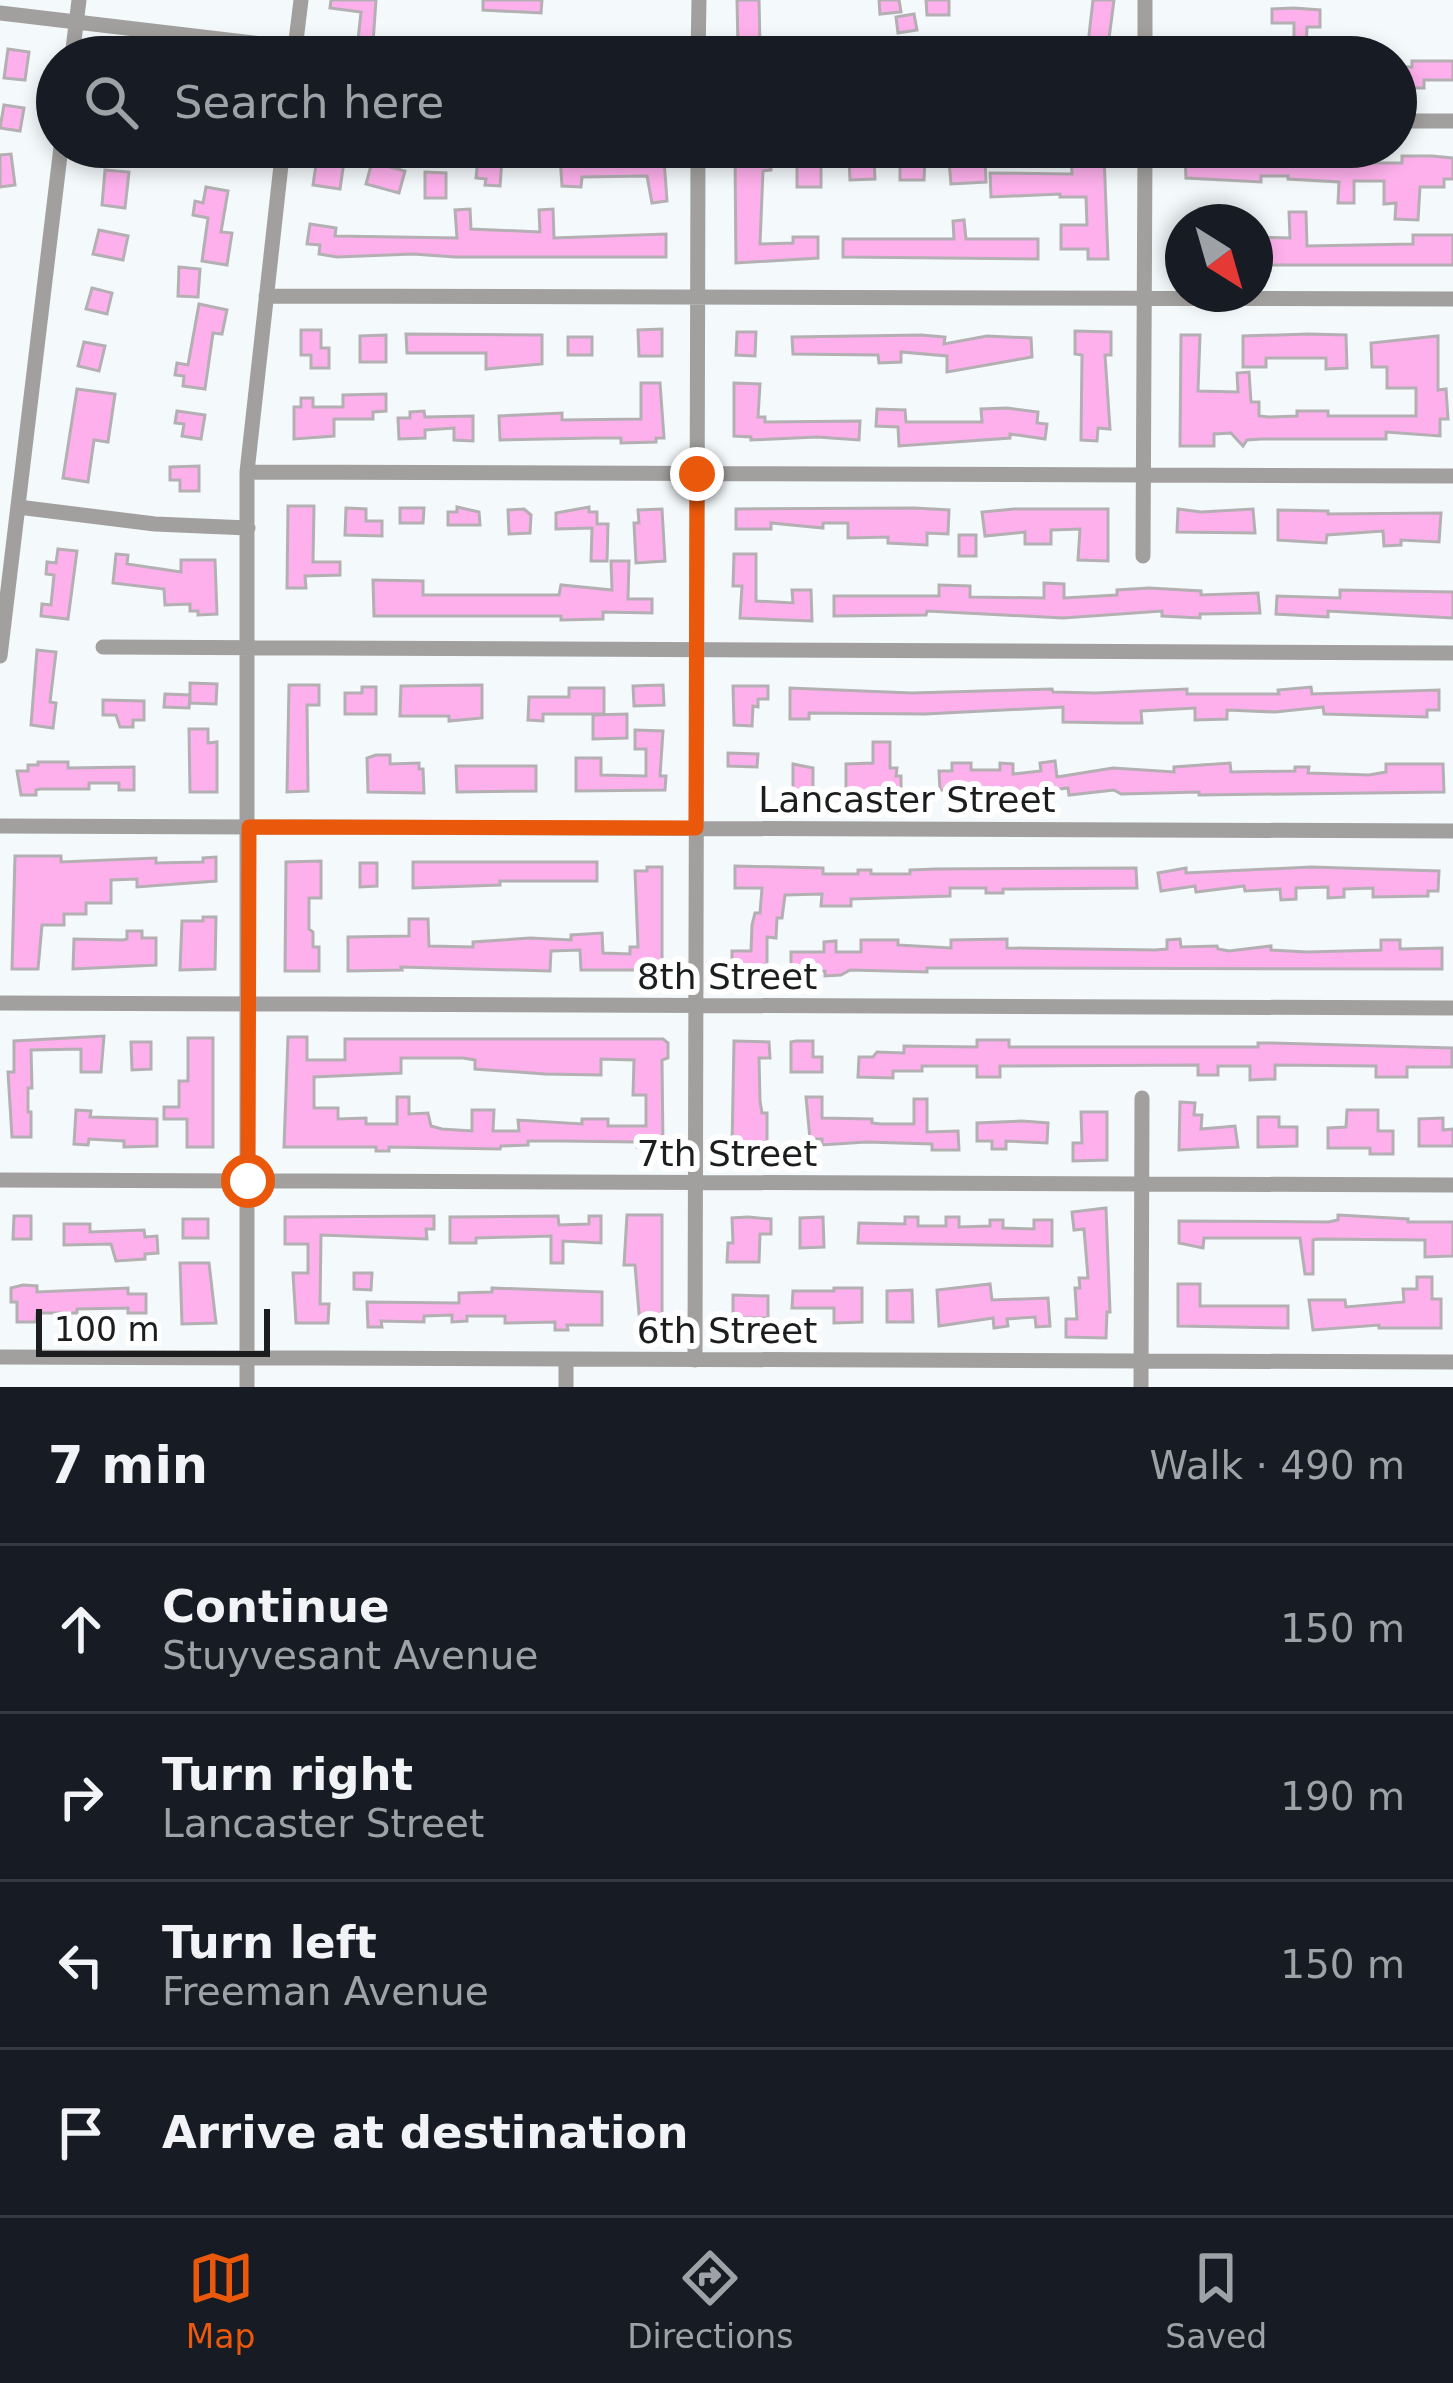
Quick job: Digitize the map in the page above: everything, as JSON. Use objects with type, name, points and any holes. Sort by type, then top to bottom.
[{"type":"street","points":[[74,36],[79,0]]},
{"type":"street","points":[[296,36],[301,0]]},
{"type":"street","points":[[698,0],[698,36]]},
{"type":"street","points":[[1145,0],[1145,36]]},
{"type":"street","points":[[0,13],[178,36]]},
{"type":"street","points":[[1417,121],[1453,122]]},
{"type":"street","points":[[0,656],[58,168]]},
{"type":"street","points":[[247,1387],[247,472],[281,168]]},
{"type":"street","points":[[695,1360],[698,168]]},
{"type":"street","points":[[1143,556],[1145,168]]},
{"type":"street","points":[[266,296],[1453,299]]},
{"type":"street","points":[[247,472],[1453,476]]},
{"type":"street","points":[[18,507],[155,524],[248,528]]},
{"type":"street","points":[[103,647],[1453,653]]},
{"type":"street","name":"Lancaster Street","points":[[0,826],[1453,831]]},
{"type":"street","name":"8th Street","points":[[0,1003],[1453,1008]]},
{"type":"street","points":[[1141,1387],[1142,1098]]},
{"type":"street","name":"7th Street","points":[[0,1180],[1453,1185]]},
{"type":"street","name":"6th Street","points":[[0,1358],[1453,1362]]},
{"type":"street","points":[[566,1360],[566,1387]]},
{"type":"building","points":[[331,0],[376,0],[373,36],[358,36],[361,12],[330,8]]},
{"type":"building","points":[[483,0],[542,0],[541,13],[483,10]]},
{"type":"building","points":[[737,0],[759,0],[760,36],[738,36]]},
{"type":"building","points":[[879,0],[899,0],[901,12],[880,14]]},
{"type":"building","points":[[926,0],[949,0],[949,15],[927,15]]},
{"type":"building","points":[[1093,0],[1114,0],[1109,36],[1089,36]]},
{"type":"building","points":[[1272,9],[1320,10],[1320,27],[1307,27],[1307,36],[1294,36],[1294,23],[1272,23]]},
{"type":"building","points":[[914,14],[917,30],[898,33],[896,17]]},
{"type":"building","points":[[8,49],[29,52],[25,80],[4,78]]},
{"type":"building","points":[[1417,61],[1453,61],[1453,80],[1424,80],[1424,88],[1417,88]]},
{"type":"building","points":[[4,105],[24,108],[20,131],[0,128]]},
{"type":"building","points":[[11,154],[15,185],[0,187],[0,155]]},
{"type":"building","points":[[1417,156],[1453,158],[1453,179],[1444,179],[1444,187],[1420,187],[1418,220],[1395,219],[1396,203],[1384,204],[1384,181],[1354,181],[1354,203],[1338,203],[1339,182],[1288,176],[1261,176],[1261,182],[1186,178],[1186,168],[1417,168]]},
{"type":"building","points":[[316,168],[343,168],[340,189],[313,185]]},
{"type":"building","points":[[370,168],[405,171],[399,193],[366,184]]},
{"type":"building","points":[[477,168],[501,168],[500,186],[485,185],[486,179],[476,178]]},
{"type":"building","points":[[561,168],[665,168],[667,201],[652,203],[647,176],[582,177],[581,187],[562,186]]},
{"type":"building","points":[[735,168],[771,168],[763,171],[760,244],[818,237],[818,258],[736,263]]},
{"type":"building","points":[[797,168],[821,168],[821,187],[797,187]]},
{"type":"building","points":[[849,168],[874,168],[875,179],[850,180]]},
{"type":"building","points":[[900,168],[925,168],[924,180],[900,180]]},
{"type":"building","points":[[950,168],[985,168],[986,182],[951,184]]},
{"type":"building","points":[[1072,168],[1105,168],[1108,259],[1088,259],[1088,249],[1061,249],[1061,225],[1087,225],[1086,197],[991,197],[990,173],[1072,174]]},
{"type":"building","points":[[105,170],[129,172],[125,208],[102,205]]},
{"type":"building","points":[[425,172],[446,173],[446,198],[425,198]]},
{"type":"building","points":[[206,187],[228,191],[221,232],[232,233],[227,265],[202,261],[208,218],[193,215],[195,201],[203,203]]},
{"type":"building","points":[[470,209],[471,229],[540,232],[539,210],[553,209],[554,238],[666,234],[666,257],[337,257],[319,254],[320,245],[307,244],[310,224],[336,228],[335,236],[457,238],[455,210]]},
{"type":"building","points":[[1289,212],[1306,212],[1307,246],[1413,244],[1413,235],[1453,235],[1453,265],[1273,265],[1273,238],[1290,238]]},
{"type":"building","points":[[964,220],[966,239],[1038,239],[1038,259],[843,257],[843,239],[954,239],[953,221]]},
{"type":"building","points":[[99,230],[128,236],[123,260],[93,254]]},
{"type":"building","points":[[179,267],[200,269],[198,297],[178,296]]},
{"type":"building","points":[[92,288],[112,293],[107,314],[86,309]]},
{"type":"building","points":[[199,304],[227,310],[222,334],[213,333],[205,389],[183,386],[184,376],[175,375],[177,363],[188,365]]},
{"type":"building","points":[[662,329],[662,356],[639,356],[638,330]]},
{"type":"building","points":[[301,330],[321,330],[321,348],[329,348],[329,368],[311,368],[311,355],[301,355]]},
{"type":"building","points":[[1075,331],[1111,332],[1111,355],[1105,355],[1110,429],[1098,428],[1097,441],[1081,440],[1082,355],[1075,354]]},
{"type":"building","points":[[737,332],[756,332],[755,356],[736,355]]},
{"type":"building","points":[[406,334],[542,335],[542,364],[486,369],[486,353],[407,353]]},
{"type":"building","points":[[386,335],[386,362],[360,362],[360,336]]},
{"type":"building","points":[[1181,335],[1200,335],[1198,391],[1238,392],[1237,373],[1249,372],[1251,402],[1259,402],[1259,416],[1269,417],[1297,416],[1297,411],[1328,411],[1328,416],[1416,416],[1416,388],[1387,388],[1387,367],[1372,367],[1371,343],[1438,336],[1438,390],[1446,389],[1448,419],[1440,419],[1440,436],[1386,432],[1386,439],[1261,439],[1247,440],[1243,446],[1231,433],[1214,434],[1214,446],[1180,446]]},
{"type":"building","points":[[1346,335],[1347,368],[1326,369],[1326,358],[1266,358],[1266,367],[1243,367],[1243,336]]},
{"type":"building","points":[[987,336],[1031,338],[1032,357],[947,372],[947,356],[901,352],[901,362],[879,363],[878,355],[793,354],[792,337],[945,337],[944,344]]},
{"type":"building","points":[[568,337],[592,337],[592,355],[568,355]]},
{"type":"building","points":[[84,342],[105,346],[99,371],[78,366]]},
{"type":"building","points":[[641,383],[660,383],[664,438],[656,442],[500,440],[499,416],[562,413],[562,420],[641,419]]},
{"type":"building","points":[[734,383],[760,384],[758,417],[765,417],[765,422],[860,421],[859,440],[734,436]]},
{"type":"building","points":[[77,389],[115,394],[108,442],[94,440],[88,482],[63,478]]},
{"type":"building","points":[[386,394],[386,411],[373,412],[373,419],[334,419],[334,436],[294,439],[294,407],[301,407],[301,398],[313,398],[313,407],[343,407],[343,395]]},
{"type":"building","points":[[877,409],[905,410],[906,422],[982,422],[981,409],[1038,412],[1037,423],[1047,424],[1045,439],[1010,434],[1010,438],[899,446],[898,427],[876,426]]},
{"type":"building","points":[[177,411],[205,415],[201,439],[182,436],[184,424],[175,423]]},
{"type":"building","points":[[424,411],[425,417],[473,416],[473,441],[454,440],[454,428],[425,430],[425,438],[399,439],[398,418]]},
{"type":"building","points":[[199,466],[199,491],[180,491],[180,480],[170,480],[170,467]]},
{"type":"building","points":[[288,506],[314,506],[313,562],[340,562],[340,575],[305,576],[306,588],[287,588]]},
{"type":"building","points":[[457,507],[479,512],[480,525],[448,525],[448,512],[457,512]]},
{"type":"building","points":[[589,507],[589,512],[597,512],[597,524],[608,524],[607,561],[591,561],[592,528],[556,529],[556,513]]},
{"type":"building","points":[[346,508],[366,509],[366,521],[382,521],[382,536],[345,535]]},
{"type":"building","points":[[400,508],[424,508],[423,523],[400,523]]},
{"type":"building","points":[[524,509],[531,515],[530,533],[509,534],[508,510]]},
{"type":"building","points":[[662,509],[665,561],[636,563],[638,510]]},
{"type":"building","points":[[736,509],[949,510],[948,534],[927,533],[927,545],[888,543],[888,537],[848,538],[848,523],[823,523],[823,528],[771,523],[771,529],[736,529]]},
{"type":"building","points":[[1108,509],[1108,561],[1078,560],[1080,529],[1051,530],[1051,544],[1025,544],[1025,532],[985,536],[982,512]]},
{"type":"building","points":[[1178,509],[1253,509],[1255,533],[1177,532]]},
{"type":"building","points":[[1278,510],[1441,513],[1439,542],[1401,540],[1401,545],[1384,546],[1383,531],[1327,535],[1326,543],[1278,540]]},
{"type":"building","points":[[959,535],[976,535],[976,556],[959,556]]},
{"type":"building","points":[[58,549],[77,551],[68,619],[41,616],[42,604],[51,605],[54,575],[46,574],[47,562],[56,563]]},
{"type":"building","points":[[116,554],[128,555],[127,564],[181,572],[181,560],[215,560],[217,614],[198,615],[190,611],[190,604],[165,605],[164,589],[113,583]]},
{"type":"building","points":[[734,554],[756,554],[756,601],[793,603],[792,590],[811,590],[812,621],[740,618],[742,586],[733,586]]},
{"type":"building","points":[[611,561],[629,561],[628,599],[652,599],[652,613],[603,612],[603,619],[561,620],[561,616],[374,616],[373,580],[423,581],[423,595],[559,595],[561,585],[612,590]]},
{"type":"building","points":[[1044,583],[1064,584],[1064,598],[1149,588],[1201,591],[1201,595],[1258,593],[1260,613],[1200,614],[1200,618],[1162,616],[1162,611],[1063,618],[927,611],[926,615],[834,616],[834,596],[939,596],[939,585],[970,586],[970,597],[1044,598]]},
{"type":"building","points":[[1340,590],[1453,592],[1453,618],[1328,611],[1328,617],[1276,614],[1277,596],[1340,598]]},
{"type":"building","points":[[37,650],[56,652],[50,702],[56,703],[53,728],[31,725]]},
{"type":"building","points":[[190,683],[217,684],[216,704],[190,703]]},
{"type":"building","points":[[289,685],[319,685],[319,705],[307,705],[308,791],[287,792]]},
{"type":"building","points":[[482,685],[482,718],[449,721],[449,716],[400,716],[401,686]]},
{"type":"building","points":[[663,685],[664,705],[634,706],[633,686]]},
{"type":"building","points":[[733,686],[768,686],[768,699],[758,699],[758,707],[753,706],[752,726],[734,725]]},
{"type":"building","points":[[362,687],[376,687],[376,714],[345,714],[345,693],[362,693]]},
{"type":"building","points":[[1311,687],[1312,694],[1439,690],[1439,710],[1427,710],[1427,717],[1324,714],[1323,707],[1227,710],[1227,719],[1195,720],[1195,708],[1141,711],[1142,723],[1063,722],[1063,707],[925,714],[809,713],[809,719],[790,719],[790,688],[912,693],[1187,689],[1187,694],[1279,694],[1278,690]]},
{"type":"building","points":[[569,688],[604,688],[604,714],[543,714],[543,721],[528,720],[529,697],[569,697]]},
{"type":"building","points":[[165,694],[190,695],[189,708],[164,707]]},
{"type":"building","points":[[103,700],[144,701],[144,720],[133,720],[133,727],[120,727],[116,715],[103,715]]},
{"type":"building","points":[[627,714],[627,738],[593,739],[593,715]]},
{"type":"building","points":[[189,729],[208,729],[208,743],[217,742],[217,792],[190,792]]},
{"type":"building","points":[[635,730],[663,731],[660,776],[666,776],[665,790],[576,791],[576,758],[601,758],[601,775],[646,776],[646,749],[635,749]]},
{"type":"building","points":[[873,742],[890,742],[890,768],[897,768],[896,776],[901,776],[901,793],[846,795],[846,764],[873,763]]},
{"type":"building","points":[[728,753],[758,754],[757,767],[728,766]]},
{"type":"building","points":[[390,755],[390,764],[419,763],[424,793],[368,792],[367,758]]},
{"type":"building","points":[[1055,761],[1057,777],[1113,768],[1174,772],[1174,767],[1230,763],[1231,772],[1309,767],[1308,773],[1369,775],[1386,772],[1386,764],[1443,764],[1444,792],[1199,795],[1114,790],[1069,795],[1068,788],[1027,793],[940,790],[939,771],[952,771],[952,763],[971,763],[971,770],[1000,770],[1000,763],[1013,764],[1013,774],[1041,771],[1040,763]]},
{"type":"building","points":[[68,762],[68,768],[134,767],[134,790],[119,790],[119,783],[89,783],[89,789],[40,789],[36,795],[21,795],[17,771],[28,771],[28,765]]},
{"type":"building","points":[[793,764],[813,768],[813,796],[793,796]]},
{"type":"building","points":[[456,766],[536,766],[536,791],[457,792]]},
{"type":"building","points":[[15,856],[61,856],[61,862],[156,858],[156,863],[203,862],[203,858],[216,857],[216,881],[137,887],[137,879],[111,880],[111,903],[86,903],[86,914],[64,914],[64,925],[42,925],[38,969],[12,969]]},
{"type":"building","points":[[321,861],[321,898],[309,898],[309,929],[313,947],[319,947],[319,971],[285,971],[286,862]]},
{"type":"building","points":[[413,862],[597,862],[597,881],[500,881],[500,885],[413,888]]},
{"type":"building","points":[[360,863],[377,863],[377,886],[360,887]]},
{"type":"building","points":[[735,866],[823,868],[823,874],[1136,868],[1137,888],[986,893],[986,888],[950,888],[950,896],[851,899],[851,906],[821,906],[822,894],[785,895],[776,938],[767,937],[767,972],[732,972],[732,951],[751,951],[762,888],[735,888]]},
{"type":"building","points":[[647,867],[662,867],[662,970],[581,970],[580,950],[551,951],[550,971],[401,967],[348,971],[348,937],[409,936],[409,919],[428,919],[429,946],[473,947],[473,942],[530,938],[571,940],[571,935],[602,933],[603,953],[630,954],[630,947],[638,947],[635,871],[647,871]]},
{"type":"building","points":[[1311,867],[1439,871],[1438,891],[1428,891],[1428,896],[1373,897],[1373,888],[1344,889],[1344,897],[1328,898],[1328,887],[1296,888],[1296,899],[1281,900],[1280,889],[1245,891],[1244,886],[1161,891],[1158,873],[1186,868],[1186,873]]},
{"type":"building","points":[[203,917],[216,917],[215,969],[180,970],[182,921],[203,921]]},
{"type":"building","points":[[127,931],[156,938],[156,965],[73,969],[74,939],[123,940]]},
{"type":"building","points":[[1007,939],[1007,948],[1155,950],[1167,949],[1167,940],[1180,939],[1181,947],[1217,946],[1229,951],[1271,946],[1271,950],[1307,952],[1381,950],[1381,940],[1400,940],[1400,949],[1442,948],[1442,969],[927,968],[927,972],[850,970],[825,976],[825,971],[791,971],[791,952],[824,952],[824,942],[836,941],[836,952],[861,952],[861,940],[951,948],[951,940]]},
{"type":"building","points":[[104,1036],[101,1072],[81,1072],[81,1049],[31,1050],[31,1137],[12,1137],[8,1072],[14,1072],[14,1041]]},
{"type":"building","points":[[288,1037],[307,1037],[307,1060],[345,1060],[345,1039],[663,1039],[668,1043],[668,1058],[662,1060],[663,1147],[637,1147],[637,1142],[528,1141],[528,1145],[500,1149],[284,1147]],"holes":[[[401,1058],[475,1060],[475,1069],[601,1075],[601,1059],[634,1060],[633,1095],[646,1095],[646,1126],[608,1126],[608,1119],[582,1119],[582,1124],[518,1120],[519,1131],[493,1131],[494,1110],[472,1110],[472,1131],[442,1129],[431,1126],[428,1113],[409,1114],[409,1097],[397,1097],[397,1124],[338,1119],[338,1108],[314,1108],[314,1077],[401,1073]]]},
{"type":"building","points":[[188,1038],[213,1038],[213,1147],[187,1147],[187,1119],[164,1119],[164,1107],[179,1107],[179,1081],[188,1081]]},
{"type":"building","points":[[977,1040],[1009,1040],[1009,1047],[1258,1047],[1258,1043],[1272,1043],[1452,1048],[1452,1067],[1407,1067],[1407,1077],[1376,1077],[1376,1066],[1275,1065],[1275,1079],[1250,1080],[1250,1066],[1218,1066],[1218,1075],[1198,1075],[1198,1065],[1000,1066],[1000,1077],[977,1077],[977,1066],[922,1066],[922,1071],[893,1071],[893,1078],[858,1077],[859,1057],[904,1053],[904,1046],[977,1047]]},
{"type":"building","points":[[734,1041],[769,1042],[770,1058],[759,1058],[767,1148],[732,1148]]},
{"type":"building","points":[[813,1041],[813,1057],[822,1057],[822,1072],[791,1072],[791,1042]]},
{"type":"building","points":[[131,1042],[151,1042],[151,1069],[132,1070]]},
{"type":"building","points":[[806,1097],[822,1097],[822,1118],[872,1119],[881,1124],[914,1124],[914,1099],[927,1099],[927,1132],[958,1131],[959,1150],[932,1150],[932,1144],[822,1145],[822,1139],[810,1139]]},
{"type":"building","points":[[1180,1102],[1195,1103],[1194,1115],[1202,1115],[1201,1129],[1235,1126],[1238,1147],[1179,1150]]},
{"type":"building","points":[[76,1110],[91,1111],[90,1117],[157,1119],[157,1146],[124,1147],[124,1141],[89,1139],[88,1145],[74,1144]]},
{"type":"building","points":[[1347,1110],[1378,1110],[1378,1131],[1393,1131],[1393,1154],[1370,1154],[1370,1148],[1328,1148],[1328,1128],[1346,1127]]},
{"type":"building","points":[[1081,1112],[1107,1112],[1107,1160],[1073,1161],[1073,1143],[1082,1143]]},
{"type":"building","points":[[1258,1117],[1279,1117],[1279,1127],[1297,1127],[1297,1146],[1258,1147]]},
{"type":"building","points":[[1443,1118],[1443,1130],[1453,1129],[1453,1146],[1419,1146],[1419,1119]]},
{"type":"building","points":[[977,1123],[1048,1123],[1047,1143],[1006,1141],[1006,1149],[992,1149],[992,1141],[977,1141]]},
{"type":"building","points":[[1106,1208],[1110,1312],[1106,1338],[1066,1337],[1066,1319],[1077,1319],[1075,1288],[1080,1288],[1079,1278],[1088,1278],[1084,1229],[1074,1230],[1072,1212]]},
{"type":"building","points":[[627,1215],[662,1215],[662,1324],[640,1325],[635,1265],[624,1265]]},
{"type":"building","points":[[1338,1215],[1453,1222],[1453,1256],[1425,1257],[1425,1240],[1317,1239],[1313,1240],[1313,1274],[1305,1274],[1300,1238],[1204,1238],[1203,1248],[1179,1243],[1179,1221],[1328,1222],[1338,1220]]},
{"type":"building","points":[[14,1216],[31,1216],[31,1239],[13,1239]]},
{"type":"building","points":[[434,1216],[434,1229],[426,1229],[427,1239],[321,1235],[320,1304],[329,1304],[328,1323],[296,1323],[293,1273],[308,1273],[308,1244],[285,1244],[285,1217]]},
{"type":"building","points":[[558,1216],[559,1225],[589,1224],[589,1216],[601,1216],[601,1243],[563,1241],[563,1263],[551,1263],[551,1236],[450,1243],[450,1217]]},
{"type":"building","points":[[823,1217],[824,1247],[800,1248],[800,1218]]},
{"type":"building","points":[[905,1217],[918,1217],[918,1226],[946,1226],[946,1217],[959,1217],[959,1227],[990,1226],[990,1220],[1003,1220],[1003,1228],[1034,1229],[1034,1220],[1052,1220],[1052,1246],[858,1243],[859,1223],[905,1224]]},
{"type":"building","points":[[732,1218],[771,1219],[771,1234],[760,1234],[759,1262],[727,1262],[728,1243],[733,1243]]},
{"type":"building","points":[[183,1219],[208,1219],[208,1238],[183,1238]]},
{"type":"building","points":[[64,1224],[90,1224],[90,1232],[144,1230],[145,1237],[157,1236],[158,1253],[116,1261],[111,1244],[64,1245]]},
{"type":"building","points":[[180,1263],[209,1263],[216,1323],[182,1324]]},
{"type":"building","points":[[354,1273],[372,1273],[371,1290],[354,1289]]},
{"type":"building","points":[[1417,1277],[1432,1277],[1432,1299],[1441,1299],[1441,1328],[1379,1325],[1313,1330],[1309,1300],[1345,1300],[1346,1307],[1404,1302],[1403,1289],[1417,1289]]},
{"type":"building","points":[[990,1284],[992,1300],[1048,1298],[1050,1326],[1036,1327],[1035,1317],[1007,1319],[1008,1326],[994,1328],[993,1318],[939,1326],[937,1290]]},
{"type":"building","points":[[1178,1284],[1200,1284],[1200,1306],[1288,1306],[1288,1328],[1178,1326]]},
{"type":"building","points":[[37,1286],[37,1292],[128,1288],[128,1294],[146,1294],[146,1313],[128,1313],[128,1308],[77,1309],[77,1313],[37,1313],[36,1322],[17,1322],[11,1288]]},
{"type":"building","points":[[492,1288],[602,1292],[602,1325],[567,1325],[568,1330],[555,1330],[555,1322],[505,1323],[505,1316],[467,1316],[467,1321],[452,1322],[452,1315],[424,1316],[424,1322],[381,1321],[382,1327],[368,1327],[367,1302],[459,1303],[459,1293],[492,1292]]},
{"type":"building","points":[[862,1288],[862,1322],[834,1323],[834,1308],[792,1308],[793,1291]]},
{"type":"building","points":[[912,1290],[913,1322],[887,1322],[887,1291]]},
{"type":"building","points":[[733,1295],[768,1296],[768,1318],[733,1318]]},
{"type":"route","points":[[248,1181],[249,827],[696,828],[697,474]]}]
